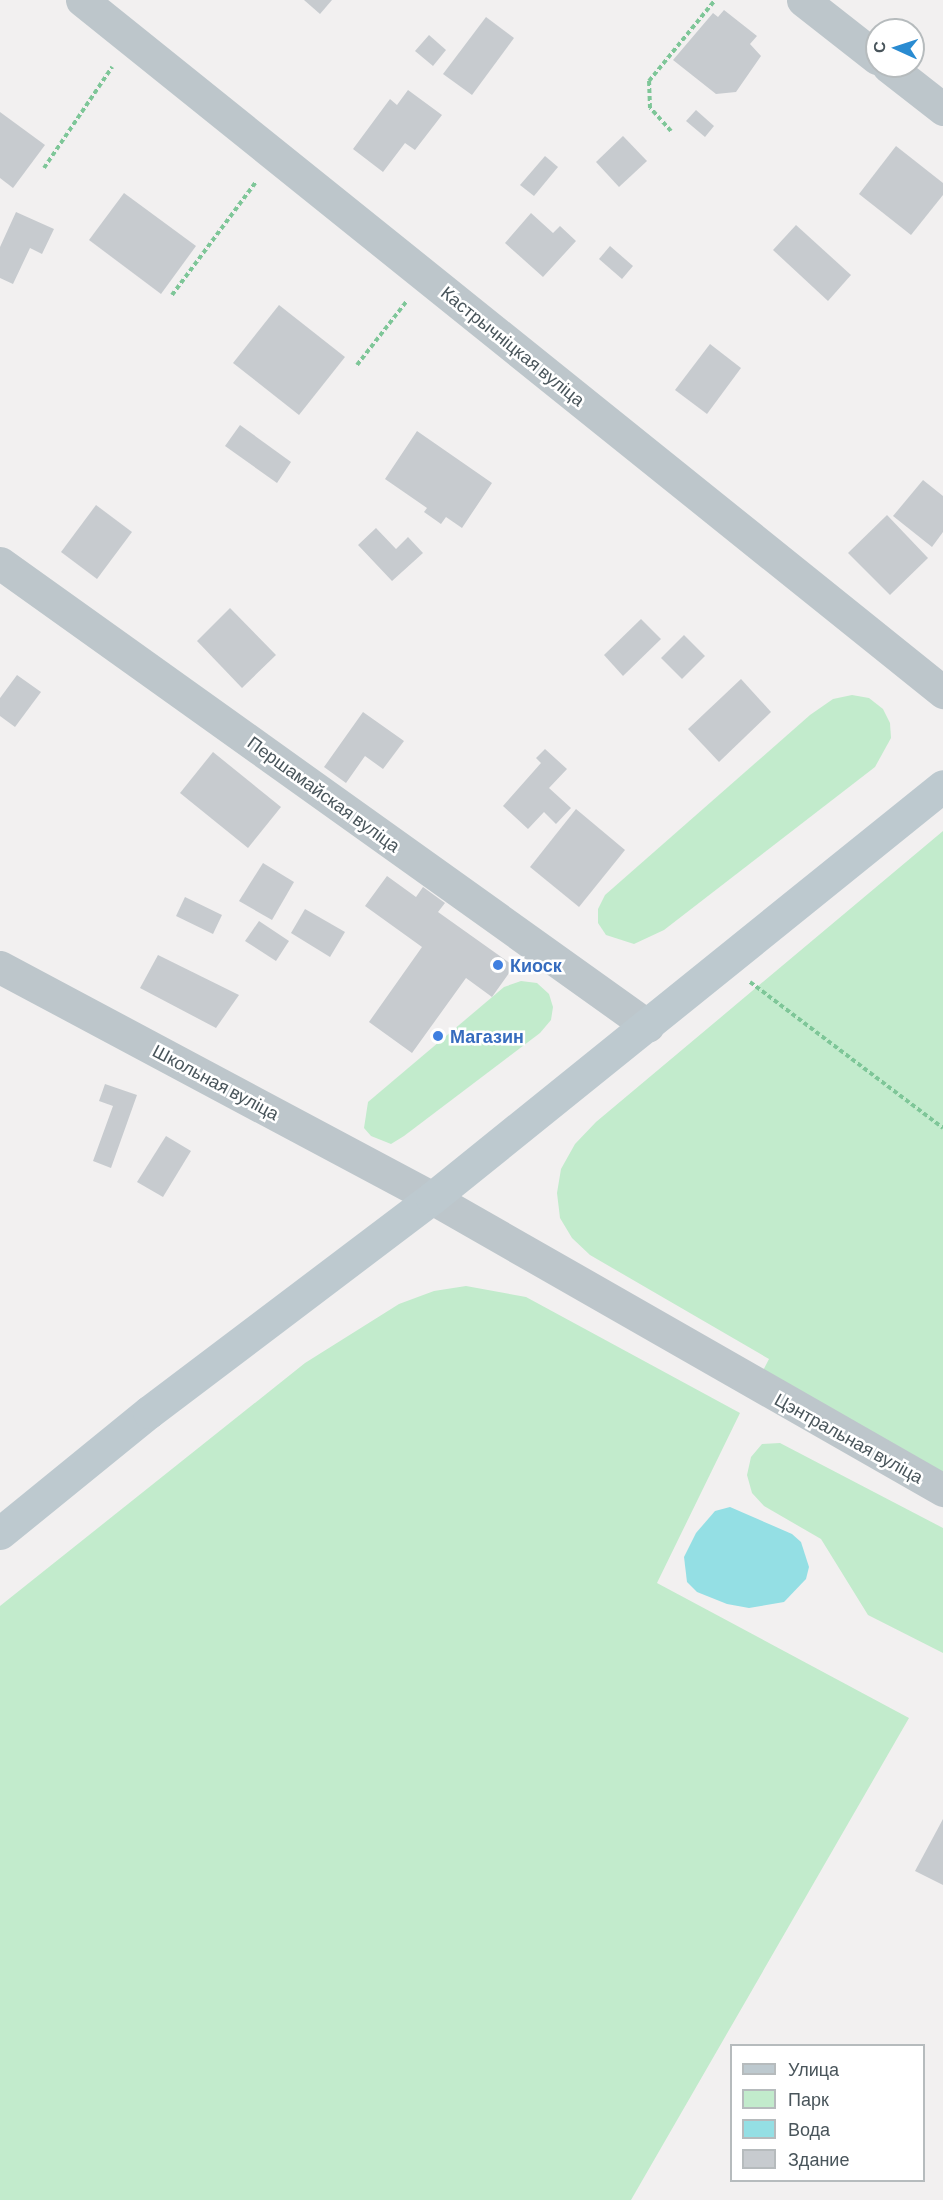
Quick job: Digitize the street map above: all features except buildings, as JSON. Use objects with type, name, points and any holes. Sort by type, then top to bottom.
[{"type":"main road","points":[[0,1533],[159,1405],[432,1198],[943,786]]},
{"type":"street","name":"Кастрычніцкая вуліца","points":[[82,0],[943,692]]},
{"type":"street","points":[[803,0],[865,49]]},
{"type":"street","points":[[903,78],[943,109]]},
{"type":"street","name":"Першамайская вуліца","points":[[0,563],[648,1026]]},
{"type":"street","name":"Школьная вуліца","points":[[0,967],[432,1198],[755,1386]]},
{"type":"street","name":"Цэнтральная вуліца","points":[[755,1386],[943,1490]]},
{"type":"path","points":[[671,131],[650,108],[649,81],[715,0]]},
{"type":"path","points":[[44,168],[131,39]]},
{"type":"path","points":[[172,295],[276,155]]},
{"type":"path","points":[[357,365],[426,276]]},
{"type":"path","points":[[724,963],[943,1128]]},
{"type":"green space","points":[[852,695],[869,698],[883,709],[890,723],[891,738],[875,767],[664,930],[634,944],[606,935],[598,923],[598,909],[605,895],[810,715],[833,699]]},
{"type":"green space","points":[[943,831],[943,1490],[755,1386],[769,1359],[590,1255],[572,1238],[560,1218],[557,1193],[561,1169],[575,1144],[596,1122]]},
{"type":"green space","points":[[521,981],[537,983],[549,994],[553,1007],[551,1020],[540,1033],[391,1144],[371,1136],[364,1128],[368,1102],[504,987]]},
{"type":"green space","points":[[466,1286],[526,1297],[740,1413],[657,1583],[909,1718],[631,2200],[0,2200],[0,1606],[305,1363],[399,1304],[434,1291]]},
{"type":"green space","points":[[780,1443],[943,1528],[943,1653],[868,1615],[821,1539],[764,1506],[752,1493],[747,1475],[751,1457],[762,1444]]},
{"type":"water","points":[[730,1507],[792,1534],[801,1542],[809,1567],[806,1579],[784,1602],[749,1608],[727,1604],[697,1592],[687,1582],[684,1557],[696,1533],[715,1511]]},
{"type":"place","name":"Киоск","points":[[498,965]]},
{"type":"place","name":"Магазин","points":[[438,1036]]}]
